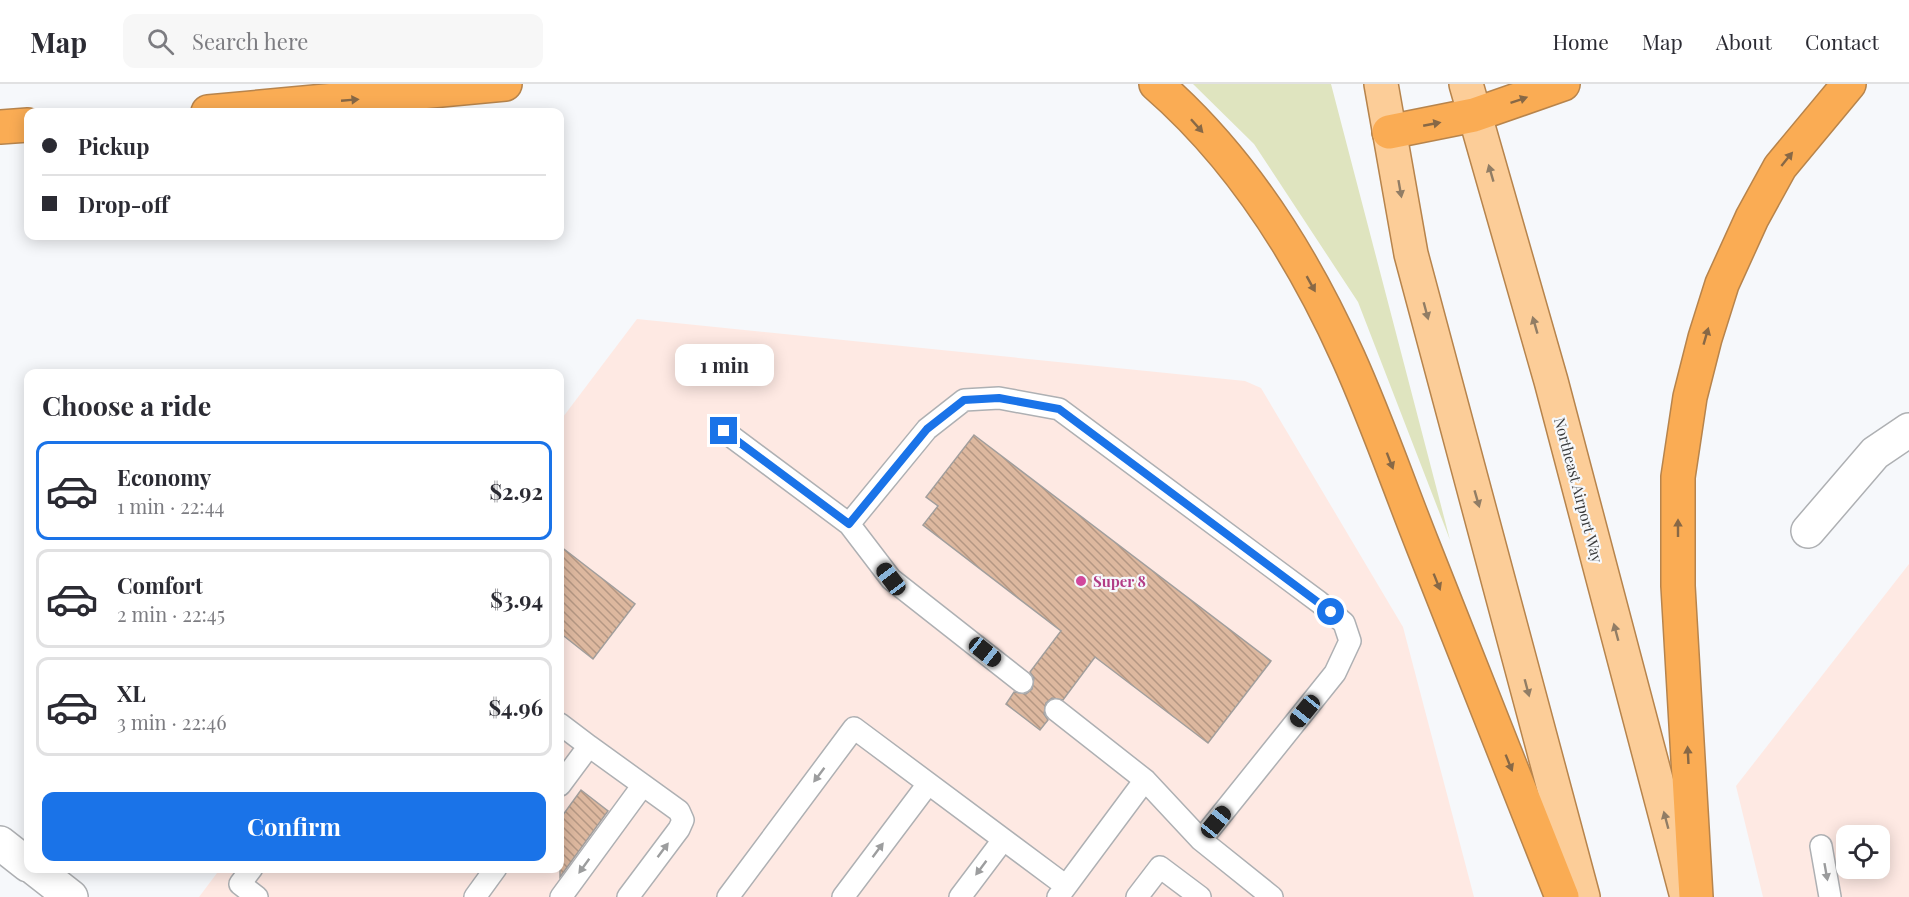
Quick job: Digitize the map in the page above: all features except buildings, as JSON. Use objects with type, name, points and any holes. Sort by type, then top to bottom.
[{"type":"highway","points":[[250,108],[505,84]]},
{"type":"highway","points":[[1156,84],[1174,99],[1268,210],[1329,316],[1387,453],[1563,897]]},
{"type":"highway","points":[[1389,132],[1474,115],[1563,84]]},
{"type":"highway","points":[[1696,897],[1678,586],[1678,477],[1690,397],[1722,284],[1752,218],[1780,167],[1849,84]]},
{"type":"highway","points":[[0,127],[24,125]]},
{"type":"main road","points":[[1381,84],[1412,254],[1583,897]]},
{"type":"main road","name":"Northeast Airport Way","points":[[1466,84],[1551,381],[1687,897]]},
{"type":"street","points":[[1808,531],[1875,453],[1909,430]]},
{"type":"street","points":[[0,843],[24,862]]},
{"type":"street","points":[[40,873],[71,897]]},
{"type":"lane","points":[[849,524],[927,429],[964,400],[999,398],[1059,409],[1344,623],[1350,641],[1335,674],[1201,840]]},
{"type":"lane","points":[[724,431],[849,524],[891,579],[1022,682]]},
{"type":"lane","points":[[1056,710],[1145,780],[1201,840],[1272,897]]},
{"type":"lane","points":[[564,727],[679,811],[683,820],[679,829],[628,897]]},
{"type":"lane","points":[[728,897],[854,728],[1003,840],[1062,892],[1145,780]]},
{"type":"lane","points":[[564,780],[589,746]]},
{"type":"lane","points":[[843,897],[928,784]]},
{"type":"lane","points":[[561,897],[643,785]]},
{"type":"lane","points":[[960,897],[1003,840]]},
{"type":"lane","points":[[1821,846],[1830,897]]},
{"type":"lane","points":[[1137,897],[1160,867],[1200,897]]},
{"type":"lane","points":[[475,897],[492,873]]},
{"type":"lane","points":[[240,883],[257,897]]},
{"type":"shaded area","points":[[637,319],[1245,381],[1261,388],[1403,627],[1474,897],[199,897],[217,873],[564,873],[564,416]]},
{"type":"shaded area","points":[[1909,564],[1909,897],[1763,897],[1736,786]]},
{"type":"green space","points":[[1193,84],[1331,84],[1450,540],[1358,302],[1254,144]]},
{"type":"place","name":"Super 8","points":[[1081,581]]},
{"type":"route","points":[[724,431],[849,524],[927,429],[964,400],[999,398],[1059,409],[1331,612]]}]
